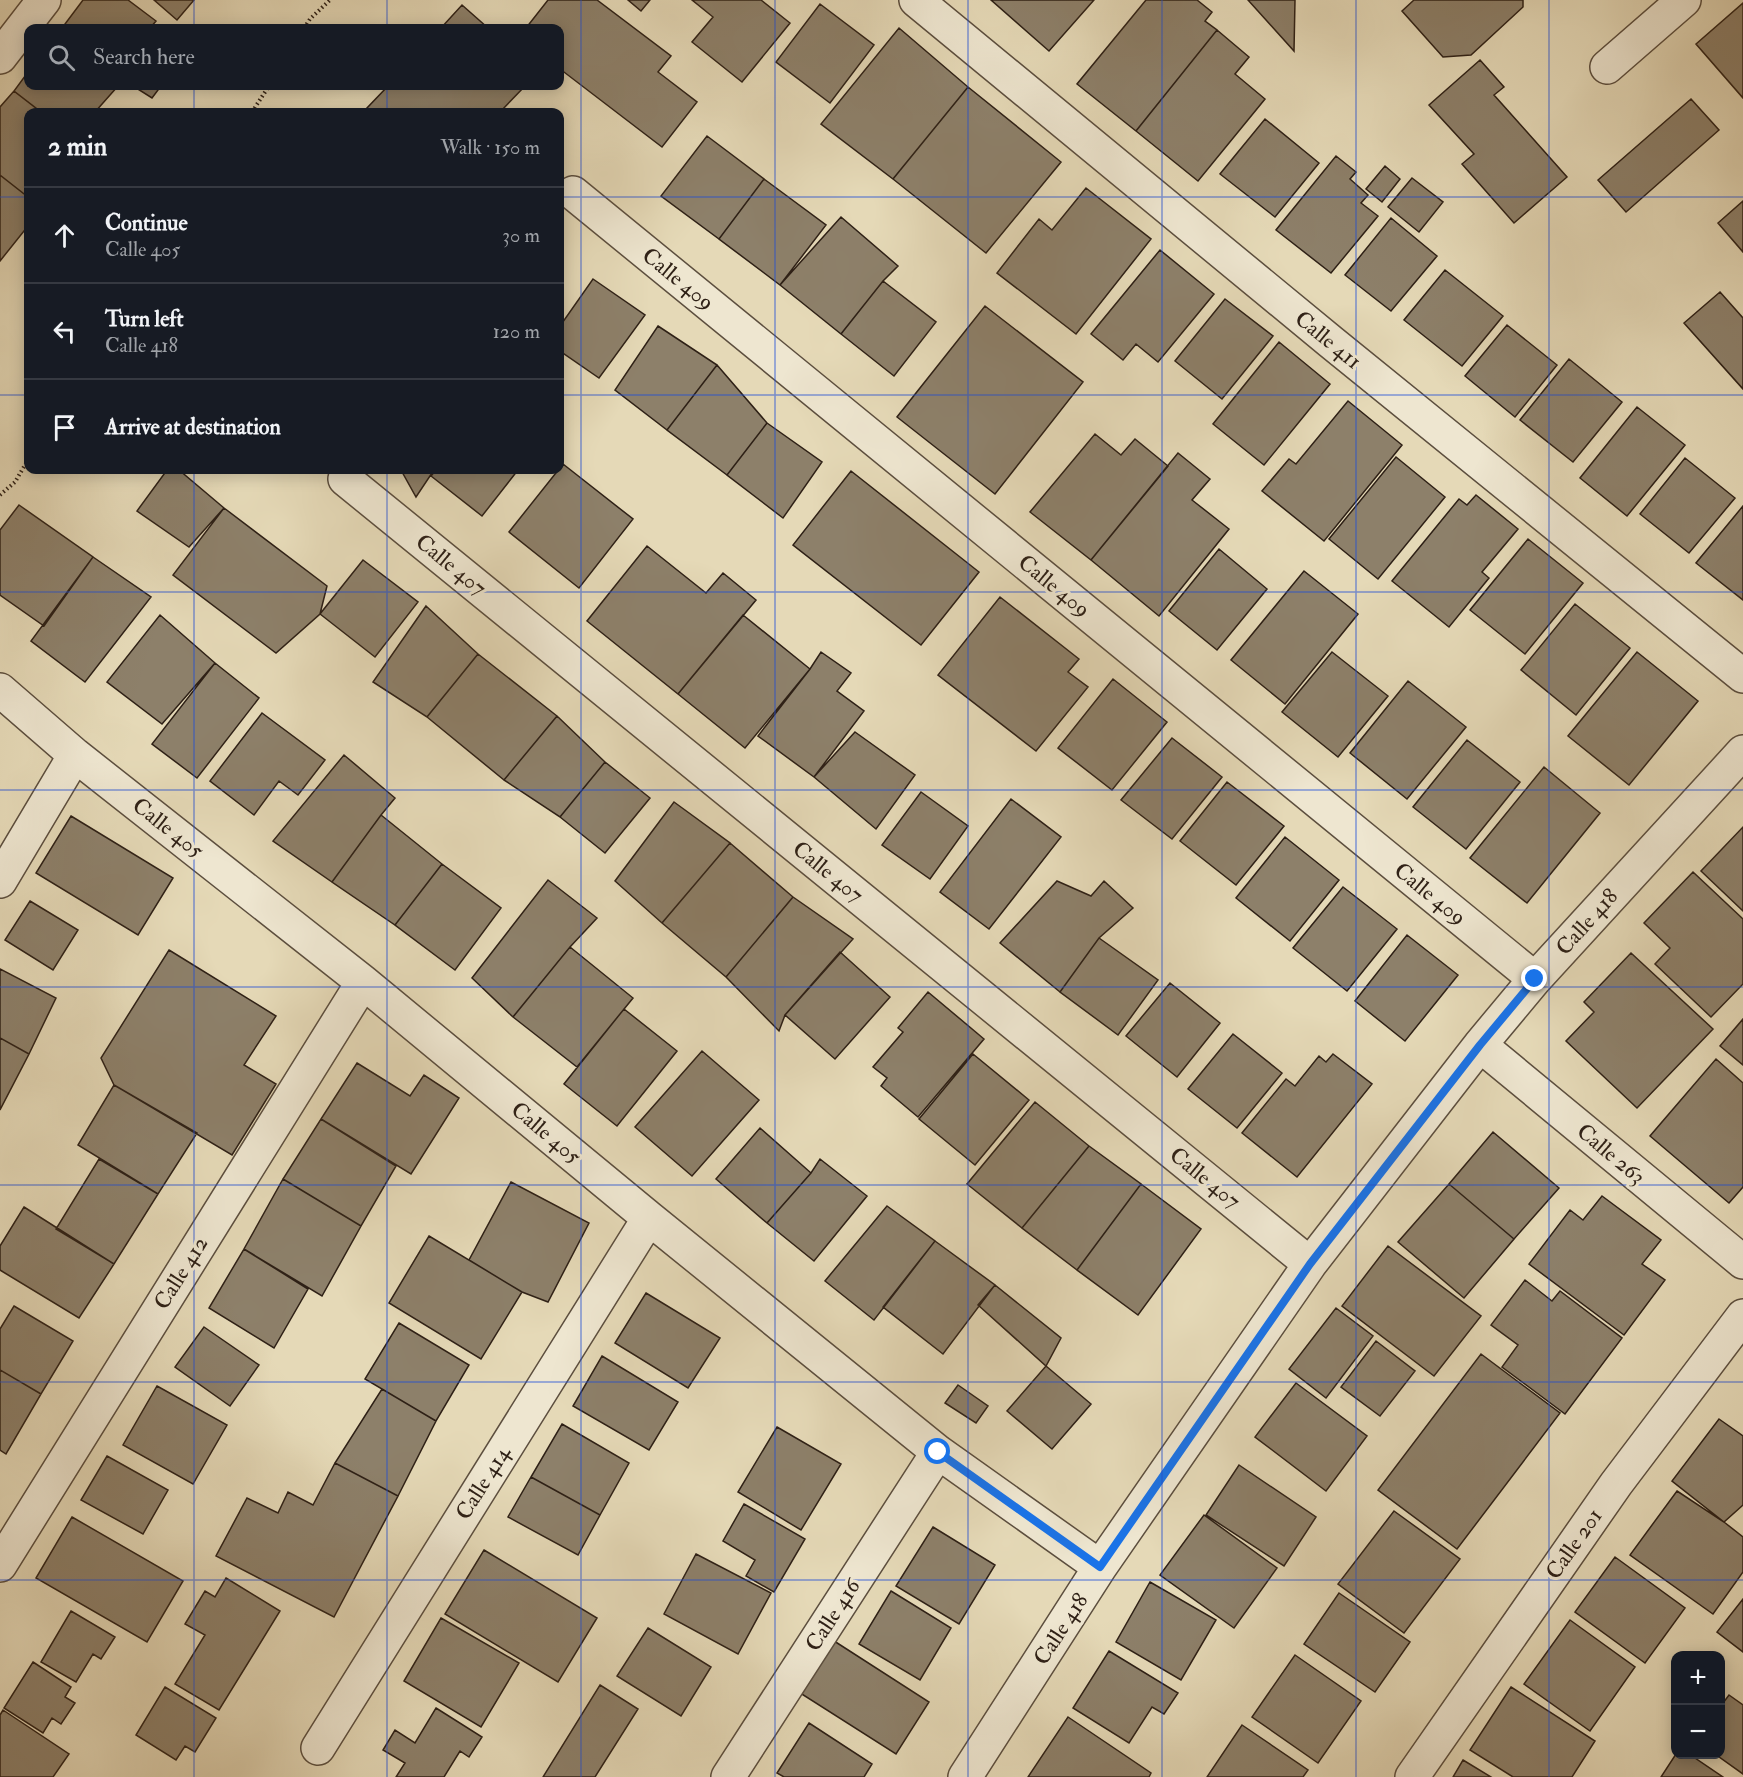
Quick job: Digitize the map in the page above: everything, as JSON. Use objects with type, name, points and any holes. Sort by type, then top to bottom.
[{"type":"street","points":[[25,24],[44,0]]},
{"type":"street","name":"Calle 411","points":[[916,0],[1331,342],[1743,676]]},
{"type":"street","points":[[1607,67],[1684,0]]},
{"type":"street","points":[[0,57],[24,26]]},
{"type":"street","name":"Calle 409","points":[[573,193],[1535,979]]},
{"type":"street","name":"Calle 407","points":[[345,479],[1310,1264]]},
{"type":"street","name":"Calle 405","points":[[0,690],[75,755],[363,982],[938,1452],[1100,1567]]},
{"type":"street","name":"Calle 418","points":[[965,1777],[1100,1567],[1310,1264],[1480,1045],[1535,979],[1743,752]]},
{"type":"street","points":[[0,881],[75,755]]},
{"type":"street","name":"Calle 412","points":[[0,1564],[363,982]]},
{"type":"street","name":"Calle 263","points":[[1480,1045],[1743,1262]]},
{"type":"street","name":"Calle 414","points":[[318,1748],[649,1218]]},
{"type":"street","name":"Calle 201","points":[[1412,1777],[1616,1484],[1743,1316]]},
{"type":"street","name":"Calle 416","points":[[728,1777],[938,1452]]},
{"type":"path","points":[[307,24],[330,0]]},
{"type":"path","points":[[255,108],[266,90]]},
{"type":"path","points":[[0,495],[15,482],[24,467]]},
{"type":"building","points":[[83,0],[128,0],[156,21],[153,24],[65,24]]},
{"type":"building","points":[[154,0],[194,0],[177,20]]},
{"type":"building","points":[[548,0],[597,0],[671,56],[658,72],[697,102],[662,147],[564,72],[564,24],[529,24]]},
{"type":"building","points":[[628,0],[650,0],[641,11]]},
{"type":"building","points":[[692,0],[761,0],[790,23],[742,82],[692,42],[713,17]]},
{"type":"building","points":[[991,0],[1094,0],[1049,51]]},
{"type":"building","points":[[1146,0],[1197,0],[1212,12],[1205,21],[1217,30],[1136,131],[1077,84]]},
{"type":"building","points":[[1248,0],[1295,0],[1294,51]]},
{"type":"building","points":[[1414,0],[1523,0],[1523,7],[1471,55],[1443,57],[1402,11]]},
{"type":"building","points":[[1743,3],[1743,98],[1696,44]]},
{"type":"building","points":[[820,4],[874,45],[830,103],[776,62]]},
{"type":"building","points":[[462,5],[483,24],[445,24]]},
{"type":"building","points":[[899,28],[968,87],[893,179],[821,124]]},
{"type":"building","points":[[1217,30],[1249,57],[1235,74],[1265,99],[1198,181],[1136,131]]},
{"type":"building","points":[[1480,60],[1504,87],[1494,95],[1567,177],[1514,223],[1462,164],[1474,154],[1429,105]]},
{"type":"building","points":[[24,77],[24,90],[114,90],[99,108],[36,108],[14,91]]},
{"type":"building","points":[[968,87],[1061,162],[986,253],[893,179]]},
{"type":"building","points":[[139,90],[158,90],[152,98]]},
{"type":"building","points":[[384,90],[521,90],[504,108],[367,108]]},
{"type":"building","points":[[14,91],[36,108],[24,108],[24,194],[0,175],[0,107]]},
{"type":"building","points":[[1691,99],[1719,130],[1626,212],[1598,180]]},
{"type":"building","points":[[1265,119],[1319,163],[1275,217],[1220,174]]},
{"type":"building","points":[[707,136],[764,179],[719,239],[661,196]]},
{"type":"building","points":[[1336,156],[1356,172],[1350,179],[1368,195],[1361,203],[1378,216],[1331,273],[1276,230]]},
{"type":"building","points":[[1385,166],[1400,179],[1382,202],[1366,189]]},
{"type":"building","points":[[0,175],[24,194],[24,231],[0,261]]},
{"type":"building","points":[[1412,178],[1443,202],[1419,232],[1388,207]]},
{"type":"building","points":[[764,179],[826,225],[780,285],[719,239]]},
{"type":"building","points":[[1086,188],[1151,239],[1076,334],[997,273],[1039,219],[1052,230]]},
{"type":"building","points":[[1743,201],[1743,252],[1718,223]]},
{"type":"building","points":[[841,217],[898,266],[883,281],[841,334],[780,285]]},
{"type":"building","points":[[1391,218],[1437,256],[1391,311],[1345,275]]},
{"type":"building","points":[[1160,250],[1214,294],[1158,362],[1136,344],[1123,360],[1091,334]]},
{"type":"building","points":[[1445,270],[1503,316],[1462,366],[1404,320]]},
{"type":"building","points":[[593,279],[645,315],[599,378],[564,354],[564,320]]},
{"type":"building","points":[[883,281],[936,322],[894,376],[841,334]]},
{"type":"building","points":[[1720,292],[1743,318],[1743,389],[1684,323]]},
{"type":"building","points":[[1225,299],[1273,336],[1222,399],[1175,361]]},
{"type":"building","points":[[985,306],[1083,382],[995,494],[897,417]]},
{"type":"building","points":[[1507,325],[1557,365],[1515,417],[1465,376]]},
{"type":"building","points":[[658,326],[717,365],[667,430],[615,390]]},
{"type":"building","points":[[1279,342],[1330,384],[1264,465],[1213,424]]},
{"type":"building","points":[[1569,359],[1622,402],[1573,462],[1520,420]]},
{"type":"building","points":[[717,365],[767,423],[727,475],[667,430]]},
{"type":"building","points":[[1348,401],[1402,445],[1324,541],[1262,491],[1289,459],[1296,464]]},
{"type":"building","points":[[1637,407],[1685,445],[1627,516],[1580,478]]},
{"type":"building","points":[[767,423],[822,462],[783,518],[727,475]]},
{"type":"building","points":[[1095,434],[1121,455],[1135,439],[1168,466],[1091,560],[1030,512]]},
{"type":"building","points":[[1178,453],[1210,479],[1192,500],[1229,529],[1159,616],[1091,560]]},
{"type":"building","points":[[1396,457],[1445,497],[1378,579],[1329,539]]},
{"type":"building","points":[[1685,458],[1735,498],[1689,553],[1640,514]]},
{"type":"building","points":[[564,465],[633,519],[579,588],[509,532],[555,474],[564,474]]},
{"type":"building","points":[[851,471],[979,572],[921,645],[793,545]]},
{"type":"building","points":[[164,474],[184,474],[224,508],[189,547],[137,511]]},
{"type":"building","points":[[403,474],[431,474],[416,497]]},
{"type":"building","points":[[433,474],[515,474],[482,516],[431,476]]},
{"type":"building","points":[[1476,495],[1518,529],[1482,572],[1489,578],[1449,627],[1392,581],[1459,499],[1467,505]]},
{"type":"building","points":[[19,505],[93,557],[44,626],[0,595],[0,530]]},
{"type":"building","points":[[1743,506],[1743,600],[1696,563]]},
{"type":"building","points":[[224,508],[327,586],[320,614],[276,653],[173,575]]},
{"type":"building","points":[[1528,539],[1583,583],[1525,654],[1470,610]]},
{"type":"building","points":[[647,546],[706,593],[723,573],[756,600],[678,694],[587,621]]},
{"type":"building","points":[[1219,549],[1267,589],[1217,650],[1169,611]]},
{"type":"building","points":[[93,557],[151,597],[85,682],[31,641]]},
{"type":"building","points":[[363,560],[418,602],[375,657],[320,614]]},
{"type":"building","points":[[1304,571],[1358,614],[1285,704],[1231,660]]},
{"type":"building","points":[[1000,597],[1079,659],[1068,672],[1088,687],[1036,751],[938,675]]},
{"type":"building","points":[[1575,604],[1630,648],[1576,715],[1521,670]]},
{"type":"building","points":[[426,606],[478,654],[427,717],[373,682]]},
{"type":"building","points":[[160,615],[215,663],[162,724],[107,682]]},
{"type":"building","points":[[743,615],[810,669],[745,748],[678,694]]},
{"type":"building","points":[[821,652],[851,673],[837,691],[864,711],[814,777],[758,736]]},
{"type":"building","points":[[1332,652],[1388,696],[1338,757],[1282,712]]},
{"type":"building","points":[[1637,652],[1698,701],[1629,785],[1568,736]]},
{"type":"building","points":[[478,654],[557,716],[504,780],[427,717]]},
{"type":"building","points":[[215,663],[259,698],[197,778],[152,744]]},
{"type":"building","points":[[1113,679],[1167,722],[1112,790],[1058,748]]},
{"type":"building","points":[[1408,681],[1466,727],[1407,799],[1350,753]]},
{"type":"building","points":[[262,713],[325,760],[298,795],[279,781],[254,815],[210,781]]},
{"type":"building","points":[[557,716],[605,762],[560,817],[504,780]]},
{"type":"building","points":[[855,732],[915,775],[876,829],[814,777]]},
{"type":"building","points":[[1172,738],[1222,777],[1172,839],[1121,800]]},
{"type":"building","points":[[1467,740],[1520,782],[1466,849],[1413,807]]},
{"type":"building","points":[[344,755],[395,798],[332,882],[273,841]]},
{"type":"building","points":[[605,762],[650,798],[605,853],[560,817]]},
{"type":"building","points":[[1544,767],[1600,813],[1527,903],[1470,858]]},
{"type":"building","points":[[1227,782],[1284,826],[1236,885],[1180,841]]},
{"type":"building","points":[[921,792],[968,826],[930,879],[882,845]]},
{"type":"building","points":[[1011,799],[1061,837],[989,929],[940,892]]},
{"type":"building","points":[[674,802],[730,843],[662,923],[615,881]]},
{"type":"building","points":[[381,815],[442,864],[395,925],[332,882]]},
{"type":"building","points":[[71,816],[173,878],[138,935],[36,873]]},
{"type":"building","points":[[1743,827],[1743,911],[1701,871]]},
{"type":"building","points":[[1285,837],[1339,880],[1290,941],[1236,898]]},
{"type":"building","points":[[730,843],[793,897],[726,977],[662,923]]},
{"type":"building","points":[[442,864],[501,908],[455,970],[395,925]]},
{"type":"building","points":[[1693,872],[1743,919],[1743,984],[1711,1017],[1655,964],[1670,948],[1644,923]]},
{"type":"building","points":[[548,880],[597,918],[570,947],[513,1017],[472,978]]},
{"type":"building","points":[[1057,881],[1091,896],[1104,881],[1133,908],[1099,938],[1060,992],[1000,943]]},
{"type":"building","points":[[1343,887],[1397,929],[1347,991],[1293,948]]},
{"type":"building","points":[[793,897],[853,939],[785,1015],[779,1031],[726,977]]},
{"type":"building","points":[[30,901],[78,930],[53,970],[5,940]]},
{"type":"building","points":[[1407,935],[1458,975],[1405,1041],[1355,1001]]},
{"type":"building","points":[[1099,938],[1158,980],[1118,1035],[1060,992]]},
{"type":"building","points":[[570,947],[633,998],[577,1067],[513,1017]]},
{"type":"building","points":[[169,950],[276,1016],[244,1065],[276,1084],[232,1155],[114,1085],[101,1058]]},
{"type":"building","points":[[840,952],[890,997],[835,1059],[785,1015]]},
{"type":"building","points":[[1631,953],[1713,1029],[1637,1108],[1566,1041],[1594,1012],[1584,1002]]},
{"type":"building","points":[[0,969],[56,998],[29,1054],[0,1038]]},
{"type":"building","points":[[1170,983],[1220,1023],[1177,1077],[1126,1036]]},
{"type":"building","points":[[928,992],[984,1039],[918,1117],[881,1086],[887,1078],[873,1067],[903,1032],[898,1028]]},
{"type":"building","points":[[624,1009],[677,1051],[617,1126],[564,1084]]},
{"type":"building","points":[[1743,1019],[1743,1065],[1720,1046]]},
{"type":"building","points":[[1233,1034],[1282,1073],[1237,1128],[1188,1089]]},
{"type":"building","points":[[0,1038],[29,1054],[0,1110]]},
{"type":"building","points":[[702,1051],[759,1100],[692,1176],[635,1127]]},
{"type":"building","points":[[973,1054],[1029,1100],[975,1165],[919,1119]]},
{"type":"building","points":[[1333,1054],[1372,1084],[1297,1177],[1242,1133],[1286,1079],[1295,1086],[1319,1056],[1326,1062]]},
{"type":"building","points":[[1716,1059],[1743,1083],[1743,1187],[1729,1203],[1650,1136]]},
{"type":"building","points":[[357,1063],[410,1096],[424,1075],[459,1098],[411,1174],[321,1119]]},
{"type":"building","points":[[114,1085],[197,1133],[158,1194],[78,1145]]},
{"type":"building","points":[[1035,1102],[1089,1146],[1022,1228],[967,1184]]},
{"type":"building","points":[[321,1119],[396,1166],[361,1226],[283,1179]]},
{"type":"building","points":[[760,1128],[811,1173],[767,1223],[716,1179]]},
{"type":"building","points":[[1493,1132],[1559,1188],[1514,1239],[1449,1184]]},
{"type":"building","points":[[1089,1146],[1141,1184],[1077,1270],[1022,1228]]},
{"type":"building","points":[[99,1159],[158,1194],[114,1264],[56,1229]]},
{"type":"building","points":[[820,1159],[867,1196],[814,1261],[767,1223],[811,1173]]},
{"type":"building","points":[[283,1179],[361,1226],[322,1296],[244,1249]]},
{"type":"building","points":[[511,1182],[589,1223],[548,1302],[522,1292],[469,1260]]},
{"type":"building","points":[[1141,1184],[1201,1229],[1138,1315],[1077,1270]]},
{"type":"building","points":[[1449,1184],[1514,1239],[1464,1298],[1398,1242]]},
{"type":"building","points":[[1602,1196],[1661,1240],[1642,1264],[1665,1280],[1624,1335],[1529,1264],[1570,1210],[1583,1220]]},
{"type":"building","points":[[887,1206],[935,1241],[874,1320],[825,1281]]},
{"type":"building","points":[[24,1207],[114,1264],[79,1318],[0,1270],[0,1246]]},
{"type":"building","points":[[429,1236],[522,1292],[481,1359],[389,1303]]},
{"type":"building","points":[[935,1241],[995,1285],[943,1354],[883,1307]]},
{"type":"building","points":[[1388,1246],[1481,1316],[1434,1376],[1342,1306]]},
{"type":"building","points":[[244,1249],[308,1289],[274,1348],[209,1308]]},
{"type":"building","points":[[1525,1280],[1552,1301],[1560,1291],[1622,1338],[1565,1414],[1502,1367],[1518,1345],[1491,1325]]},
{"type":"building","points":[[995,1285],[1061,1338],[1046,1366],[978,1305]]},
{"type":"building","points":[[646,1293],[720,1338],[688,1388],[615,1343]]},
{"type":"building","points":[[14,1306],[73,1341],[41,1394],[0,1370],[0,1329]]},
{"type":"building","points":[[1336,1308],[1373,1336],[1326,1398],[1289,1369]]},
{"type":"building","points":[[399,1323],[469,1365],[436,1421],[365,1379]]},
{"type":"building","points":[[204,1327],[259,1365],[230,1406],[175,1367]]},
{"type":"building","points":[[1376,1341],[1415,1371],[1380,1416],[1341,1387]]},
{"type":"building","points":[[1481,1354],[1560,1413],[1457,1549],[1378,1490]]},
{"type":"building","points":[[602,1356],[678,1402],[649,1450],[573,1406]]},
{"type":"building","points":[[1046,1366],[1091,1404],[1052,1449],[1007,1411]]},
{"type":"building","points":[[0,1370],[41,1394],[6,1454],[0,1450]]},
{"type":"building","points":[[1296,1383],[1367,1436],[1326,1491],[1255,1437]]},
{"type":"building","points":[[958,1385],[988,1406],[976,1423],[945,1403]]},
{"type":"building","points":[[157,1386],[227,1425],[193,1484],[123,1445]]},
{"type":"building","points":[[382,1389],[436,1421],[398,1496],[335,1463]]},
{"type":"building","points":[[1719,1419],[1743,1436],[1743,1505],[1724,1522],[1672,1481]]},
{"type":"building","points":[[562,1424],[629,1463],[600,1515],[531,1477]]},
{"type":"building","points":[[777,1427],[841,1464],[801,1530],[738,1492]]},
{"type":"building","points":[[107,1456],[168,1490],[143,1534],[81,1500]]},
{"type":"building","points":[[335,1463],[398,1496],[334,1617],[216,1556],[247,1498],[278,1513],[288,1492],[313,1505]]},
{"type":"building","points":[[1239,1465],[1316,1517],[1284,1566],[1206,1515]]},
{"type":"building","points":[[531,1477],[600,1515],[578,1555],[508,1517]]},
{"type":"building","points":[[1677,1491],[1743,1537],[1743,1572],[1713,1614],[1630,1555]]},
{"type":"building","points":[[744,1504],[805,1539],[774,1592],[746,1576],[755,1560],[723,1541]]},
{"type":"building","points":[[1394,1511],[1460,1559],[1404,1633],[1338,1584]]},
{"type":"building","points":[[1204,1515],[1277,1568],[1234,1628],[1160,1575]]},
{"type":"building","points":[[72,1517],[183,1581],[147,1642],[36,1578]]},
{"type":"building","points":[[933,1527],[995,1565],[959,1624],[896,1586]]},
{"type":"building","points":[[484,1550],[597,1618],[558,1682],[445,1614]]},
{"type":"building","points":[[696,1554],[771,1593],[738,1654],[664,1614]]},
{"type":"building","points":[[1615,1557],[1685,1608],[1645,1663],[1575,1612]]},
{"type":"building","points":[[226,1578],[280,1611],[219,1710],[175,1684],[205,1635],[185,1624],[205,1591],[215,1597]]},
{"type":"building","points":[[1150,1582],[1216,1620],[1181,1680],[1116,1642]]},
{"type":"building","points":[[891,1591],[951,1628],[920,1680],[859,1644]]},
{"type":"building","points":[[1339,1593],[1410,1642],[1375,1692],[1304,1644]]},
{"type":"building","points":[[1743,1599],[1743,1652],[1717,1632]]},
{"type":"building","points":[[71,1611],[115,1637],[101,1659],[93,1654],[76,1682],[41,1662]]},
{"type":"building","points":[[441,1618],[519,1663],[481,1727],[404,1681]]},
{"type":"building","points":[[1570,1620],[1635,1667],[1590,1731],[1524,1684]]},
{"type":"building","points":[[648,1628],[711,1667],[681,1716],[617,1676]]},
{"type":"building","points":[[831,1639],[929,1702],[896,1754],[797,1691]]},
{"type":"building","points":[[1109,1651],[1178,1693],[1164,1714],[1152,1707],[1129,1743],[1073,1708]]},
{"type":"building","points":[[1295,1655],[1361,1701],[1318,1763],[1252,1717]]},
{"type":"building","points":[[33,1662],[71,1687],[65,1697],[75,1703],[61,1724],[52,1718],[43,1733],[4,1708]]},
{"type":"building","points":[[600,1685],[638,1709],[595,1777],[543,1777]]},
{"type":"building","points":[[165,1687],[216,1718],[195,1752],[185,1746],[176,1760],[136,1735]]},
{"type":"building","points":[[1511,1687],[1595,1741],[1572,1777],[1513,1777],[1470,1750]]},
{"type":"building","points":[[1729,1695],[1743,1705],[1743,1774],[1722,1759],[1725,1759],[1725,1700]]},
{"type":"building","points":[[436,1708],[482,1737],[469,1757],[460,1751],[444,1777],[396,1777],[405,1763],[383,1750],[395,1730],[415,1743]]},
{"type":"building","points":[[3,1710],[69,1754],[53,1777],[0,1777],[0,1715]]},
{"type":"building","points":[[1068,1717],[1151,1773],[1149,1777],[1028,1777]]},
{"type":"building","points":[[809,1723],[872,1764],[864,1777],[784,1777],[777,1773]]},
{"type":"building","points":[[1242,1725],[1308,1770],[1303,1777],[1207,1777]]},
{"type":"building","points":[[1673,1759],[1696,1759],[1723,1777],[1661,1777]]},
{"type":"building","points":[[1463,1760],[1491,1777],[1453,1777]]},
{"type":"route","points":[[938,1452],[1100,1567],[1310,1264],[1480,1045],[1535,979]]}]
